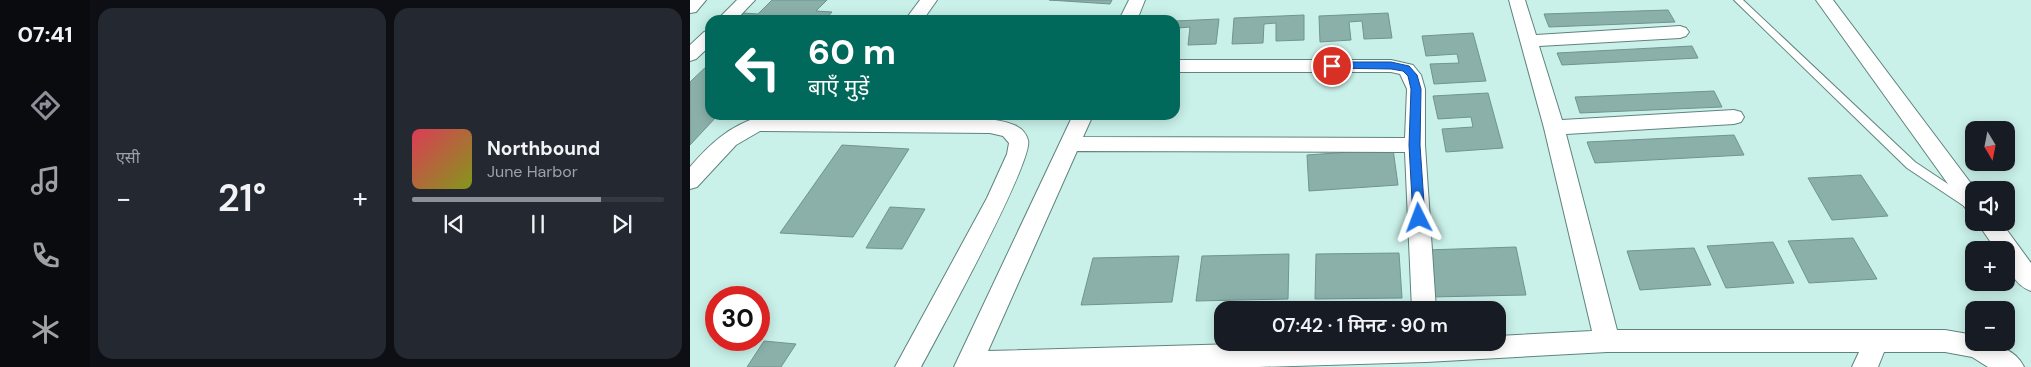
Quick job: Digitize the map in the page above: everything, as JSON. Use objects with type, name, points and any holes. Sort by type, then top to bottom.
[{"type":"street","points":[[690,8],[698,0]]},
{"type":"street","points":[[731,15],[747,0]]},
{"type":"street","points":[[918,15],[929,0]]},
{"type":"street","points":[[1130,15],[1137,0]]},
{"type":"street","points":[[1517,0],[1554,128],[1607,341]]},
{"type":"street","points":[[1824,0],[1965,191]]},
{"type":"street","points":[[1528,41],[1680,32]]},
{"type":"street","points":[[690,55],[705,41]]},
{"type":"street","points":[[1180,66],[1391,66],[1406,69],[1412,75],[1416,89],[1415,145],[1424,301]]},
{"type":"street","points":[[1554,128],[1734,117]]},
{"type":"street","points":[[690,181],[723,144],[748,127],[759,124],[840,120],[990,126],[1009,130],[1019,141],[1017,154],[997,199],[908,367]]},
{"type":"street","points":[[1081,120],[968,365],[1305,351]]},
{"type":"street","points":[[1069,144],[1415,145]]},
{"type":"street","points":[[1995,231],[2031,281]]},
{"type":"street","points":[[1506,344],[1607,341],[1945,341],[1978,347],[2011,367]]},
{"type":"street","points":[[1865,367],[1876,341]]},
{"type":"lane","points":[[1738,0],[1911,165],[1965,201]]},
{"type":"building","points":[[772,0],[827,0],[816,11],[832,12],[829,15],[741,15],[743,13],[758,14]]},
{"type":"building","points":[[1049,0],[1112,0],[1110,4]]},
{"type":"building","points":[[1668,10],[1675,22],[1549,27],[1544,14]]},
{"type":"building","points":[[1388,13],[1392,38],[1364,39],[1362,21],[1349,22],[1351,40],[1320,42],[1319,16]]},
{"type":"building","points":[[1304,15],[1304,40],[1276,41],[1276,23],[1264,24],[1263,43],[1232,44],[1234,18]]},
{"type":"building","points":[[1219,19],[1216,44],[1188,45],[1190,27],[1180,28],[1180,21]]},
{"type":"building","points":[[1473,33],[1486,81],[1434,84],[1430,64],[1459,63],[1457,54],[1426,56],[1422,36]]},
{"type":"building","points":[[1692,46],[1698,58],[1562,65],[1557,53]]},
{"type":"building","points":[[705,68],[705,120],[713,120],[690,145],[690,82]]},
{"type":"building","points":[[1714,91],[1722,107],[1580,113],[1575,97]]},
{"type":"building","points":[[1488,93],[1503,148],[1446,152],[1442,129],[1473,127],[1471,117],[1438,119],[1433,96]]},
{"type":"building","points":[[1734,135],[1744,155],[1595,163],[1587,142]]},
{"type":"building","points":[[842,145],[909,149],[853,237],[780,233]]},
{"type":"building","points":[[1393,149],[1398,185],[1309,191],[1307,155]]},
{"type":"building","points":[[1861,175],[1888,216],[1832,220],[1808,178]]},
{"type":"building","points":[[890,207],[925,209],[902,249],[866,248]]},
{"type":"building","points":[[1853,238],[1877,279],[1809,283],[1788,241]]},
{"type":"building","points":[[1773,242],[1794,283],[1726,288],[1707,246]]},
{"type":"building","points":[[1516,247],[1526,295],[1431,297],[1426,250]]},
{"type":"building","points":[[1694,248],[1711,285],[1640,290],[1627,251]]},
{"type":"building","points":[[1399,253],[1402,298],[1315,299],[1316,254]]},
{"type":"building","points":[[1289,254],[1288,299],[1196,301],[1202,256]]},
{"type":"building","points":[[1179,256],[1172,302],[1081,305],[1093,258]]},
{"type":"building","points":[[770,342],[796,344],[781,367],[747,367],[757,351],[770,351]]},
{"type":"route","points":[[1332,66],[1391,66],[1406,69],[1412,75],[1416,89],[1415,145],[1419,218]]}]
